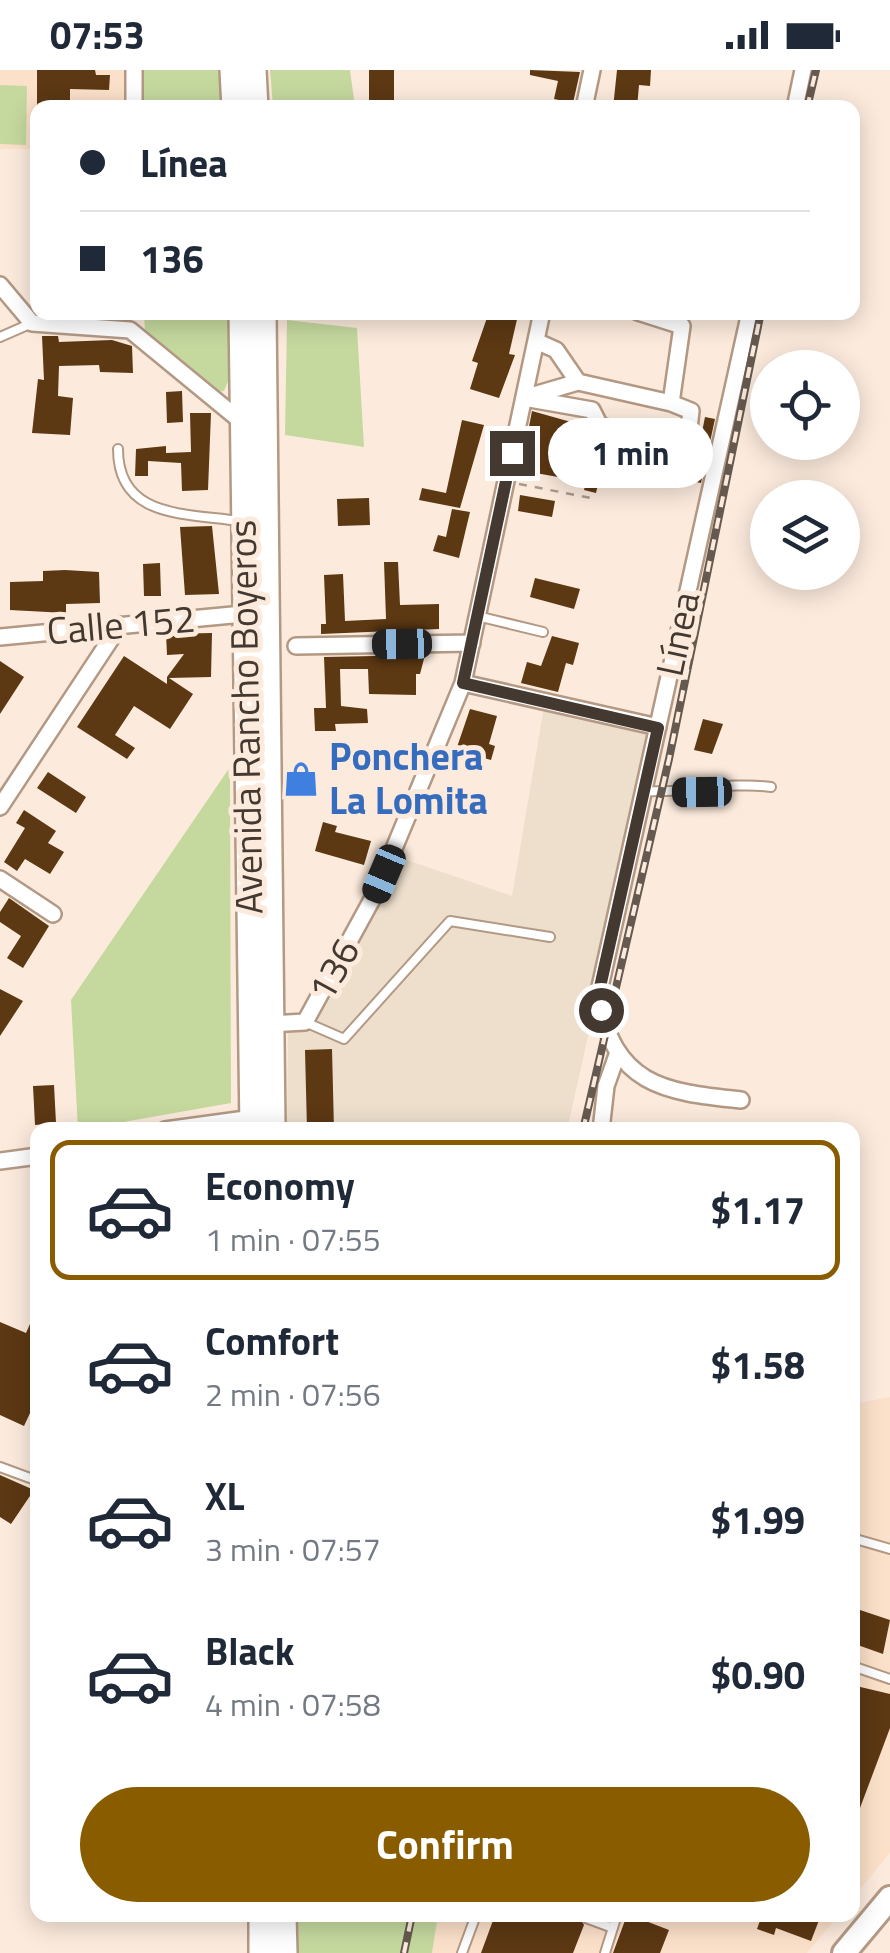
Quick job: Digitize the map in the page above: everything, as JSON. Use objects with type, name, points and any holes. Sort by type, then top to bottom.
[{"type":"highway","points":[[232,70],[235,100]]},
{"type":"highway","points":[[253,70],[255,100]]},
{"type":"highway","name":"Avenida Rancho Boyeros","points":[[242,320],[244,426],[242,422]]},
{"type":"highway","name":"Avenida Rancho Boyeros","points":[[251,1122],[270,1024],[263,320]]},
{"type":"highway","name":"Avenida Rancho Boyeros","points":[[242,422],[250,1122]]},
{"type":"highway","points":[[262,1922],[262,1953]]},
{"type":"highway","points":[[283,1922],[284,1953]]},
{"type":"main road","points":[[844,1953],[890,1898]]},
{"type":"street","points":[[134,70],[134,100]]},
{"type":"street","points":[[586,100],[592,70]]},
{"type":"street","points":[[797,100],[803,70]]},
{"type":"street","points":[[0,284],[32,323],[130,330],[242,422]]},
{"type":"street","points":[[130,320],[130,330]]},
{"type":"street","name":"136","points":[[270,1024],[306,1022],[375,894],[463,683],[540,320]]},
{"type":"street","points":[[663,320],[682,326],[672,403]]},
{"type":"street","name":"Línea","points":[[617,1055],[598,996],[748,320]]},
{"type":"street","points":[[536,341],[556,350],[578,382]]},
{"type":"street","points":[[578,382],[672,403],[690,411],[687,448],[600,426],[592,410],[524,398],[578,382]]},
{"type":"street","name":"Calle 152","points":[[0,637],[243,614]]},
{"type":"street","points":[[0,807],[120,625]]},
{"type":"street","points":[[296,646],[472,643]]},
{"type":"street","points":[[463,683],[658,728]]},
{"type":"street","points":[[0,878],[52,914]]},
{"type":"street","points":[[602,1122],[606,1086],[617,1055],[661,1087],[742,1100]]},
{"type":"street","points":[[0,1161],[30,1157]]},
{"type":"lane","points":[[0,337],[32,323]]},
{"type":"lane","points":[[118,448],[118,476],[138,498],[168,511],[243,522]]},
{"type":"lane","points":[[477,616],[543,632]]},
{"type":"lane","points":[[644,792],[702,792],[736,782],[772,787]]},
{"type":"lane","points":[[306,1022],[344,1039],[450,921],[550,938]]},
{"type":"lane","points":[[0,1467],[30,1478]]},
{"type":"lane","points":[[860,1540],[890,1549]]},
{"type":"lane","points":[[860,1669],[890,1679]]},
{"type":"lane","points":[[462,1953],[473,1922]]},
{"type":"lane","points":[[597,1922],[613,1928]]},
{"type":"lane","points":[[604,1953],[615,1922]]},
{"type":"path","points":[[506,481],[591,498]]},
{"type":"shaded area","points":[[0,70],[125,70],[125,100],[30,100],[30,149],[0,149]]},
{"type":"shaded area","points":[[545,701],[658,727],[569,1122],[287,1122],[288,1023],[306,1021],[392,855],[512,896]]},
{"type":"shaded area","points":[[890,1397],[890,1853],[860,1889],[860,1403]]},
{"type":"shaded area","points":[[437,1922],[833,1922],[807,1953],[432,1953]]},
{"type":"green space","points":[[142,70],[218,70],[221,100],[142,100]]},
{"type":"green space","points":[[270,70],[350,70],[354,100],[272,100]]},
{"type":"green space","points":[[0,85],[27,86],[26,145],[0,144]]},
{"type":"green space","points":[[144,320],[229,320],[230,377],[224,391],[212,392],[145,333]]},
{"type":"green space","points":[[287,320],[357,328],[364,447],[285,435]]},
{"type":"green space","points":[[230,767],[231,1103],[123,1122],[78,1122],[71,1000]]},
{"type":"green space","points":[[296,1922],[437,1922],[432,1953],[296,1953]]},
{"type":"building","points":[[37,70],[95,70],[96,75],[110,75],[109,90],[70,89],[70,100],[37,100]]},
{"type":"building","points":[[369,70],[394,70],[394,100],[369,100]]},
{"type":"building","points":[[530,70],[580,72],[574,100],[554,99],[558,81],[530,75]]},
{"type":"building","points":[[617,70],[651,70],[650,86],[639,85],[638,100],[614,100]]},
{"type":"building","points":[[486,320],[517,320],[509,354],[515,355],[499,398],[470,389],[478,363],[472,361]]},
{"type":"building","points":[[42,336],[58,336],[59,342],[112,340],[132,346],[133,373],[100,372],[99,365],[59,366],[58,396],[73,398],[70,435],[32,433],[38,379],[44,380]]},
{"type":"building","points":[[182,391],[183,422],[167,423],[166,392]]},
{"type":"building","points":[[532,411],[571,422],[569,434],[600,440],[593,474],[600,476],[596,493],[584,490],[586,482],[530,472],[536,445],[526,442]]},
{"type":"building","points":[[190,413],[211,413],[208,490],[182,491],[181,463],[148,461],[148,476],[135,476],[136,449],[166,446],[166,453],[191,452]]},
{"type":"building","points":[[705,417],[715,419],[701,483],[623,468],[626,453],[662,461],[664,454],[697,457]]},
{"type":"building","points":[[462,420],[484,425],[460,508],[419,500],[422,488],[446,493]]},
{"type":"building","points":[[520,495],[555,501],[552,517],[518,511]]},
{"type":"building","points":[[369,498],[370,525],[338,526],[337,499]]},
{"type":"building","points":[[452,509],[470,512],[459,558],[433,551],[438,535],[446,537]]},
{"type":"building","points":[[212,526],[219,594],[185,595],[180,527]]},
{"type":"building","points":[[384,562],[398,562],[400,605],[439,604],[439,629],[321,634],[321,624],[326,624],[324,575],[343,574],[345,621],[386,619]]},
{"type":"building","points":[[160,563],[161,596],[144,596],[143,564]]},
{"type":"building","points":[[43,571],[99,572],[100,603],[66,604],[66,613],[10,610],[10,582],[43,581]]},
{"type":"building","points":[[535,578],[580,589],[574,609],[530,597]]},
{"type":"building","points":[[212,633],[211,677],[169,678],[193,694],[170,729],[134,706],[115,735],[135,748],[127,759],[77,727],[124,656],[167,684],[167,677],[184,654],[167,655],[166,634]]},
{"type":"building","points":[[552,636],[579,643],[573,665],[566,663],[558,692],[521,683],[527,662],[541,666]]},
{"type":"building","points":[[425,655],[420,674],[416,674],[416,695],[369,694],[368,669],[340,669],[341,706],[367,709],[368,723],[335,724],[336,731],[315,731],[314,708],[326,708],[324,657]]},
{"type":"building","points":[[0,661],[24,677],[0,714]]},
{"type":"building","points":[[470,709],[497,716],[489,744],[495,746],[491,760],[456,750]]},
{"type":"building","points":[[703,719],[723,724],[712,754],[694,750]]},
{"type":"building","points":[[48,772],[86,797],[76,813],[37,788]]},
{"type":"building","points":[[24,810],[56,831],[48,843],[64,852],[50,874],[25,859],[17,871],[4,862],[25,828],[16,823]]},
{"type":"building","points":[[323,822],[337,826],[335,832],[371,841],[364,865],[315,851]]},
{"type":"building","points":[[9,898],[49,926],[23,968],[7,958],[21,936],[0,922],[0,912]]},
{"type":"building","points":[[0,989],[23,1001],[0,1036]]},
{"type":"building","points":[[332,1049],[334,1122],[307,1122],[305,1050]]},
{"type":"building","points":[[54,1085],[56,1122],[35,1122],[33,1086]]},
{"type":"building","points":[[0,1322],[26,1333],[30,1324],[30,1413],[24,1426],[0,1415]]},
{"type":"building","points":[[0,1475],[30,1488],[30,1496],[11,1524],[0,1517]]},
{"type":"building","points":[[860,1610],[890,1620],[883,1654],[860,1646]]},
{"type":"building","points":[[860,1687],[890,1694],[890,1728],[860,1808]]},
{"type":"building","points":[[492,1922],[584,1925],[573,1953],[481,1953]]},
{"type":"building","points":[[624,1922],[648,1922],[669,1930],[660,1953],[613,1953]]},
{"type":"building","points":[[760,1922],[818,1922],[811,1941],[776,1928],[774,1935],[757,1929]]},
{"type":"railway","points":[[809,100],[816,70]]},
{"type":"railway","points":[[585,1122],[669,759],[759,320]]},
{"type":"railway","points":[[404,1953],[411,1922]]},
{"type":"place","name":"Ponchera La Lomita","points":[[301,779]]},
{"type":"route","points":[[512,453],[463,683],[658,728],[598,996],[601,1010]]}]
